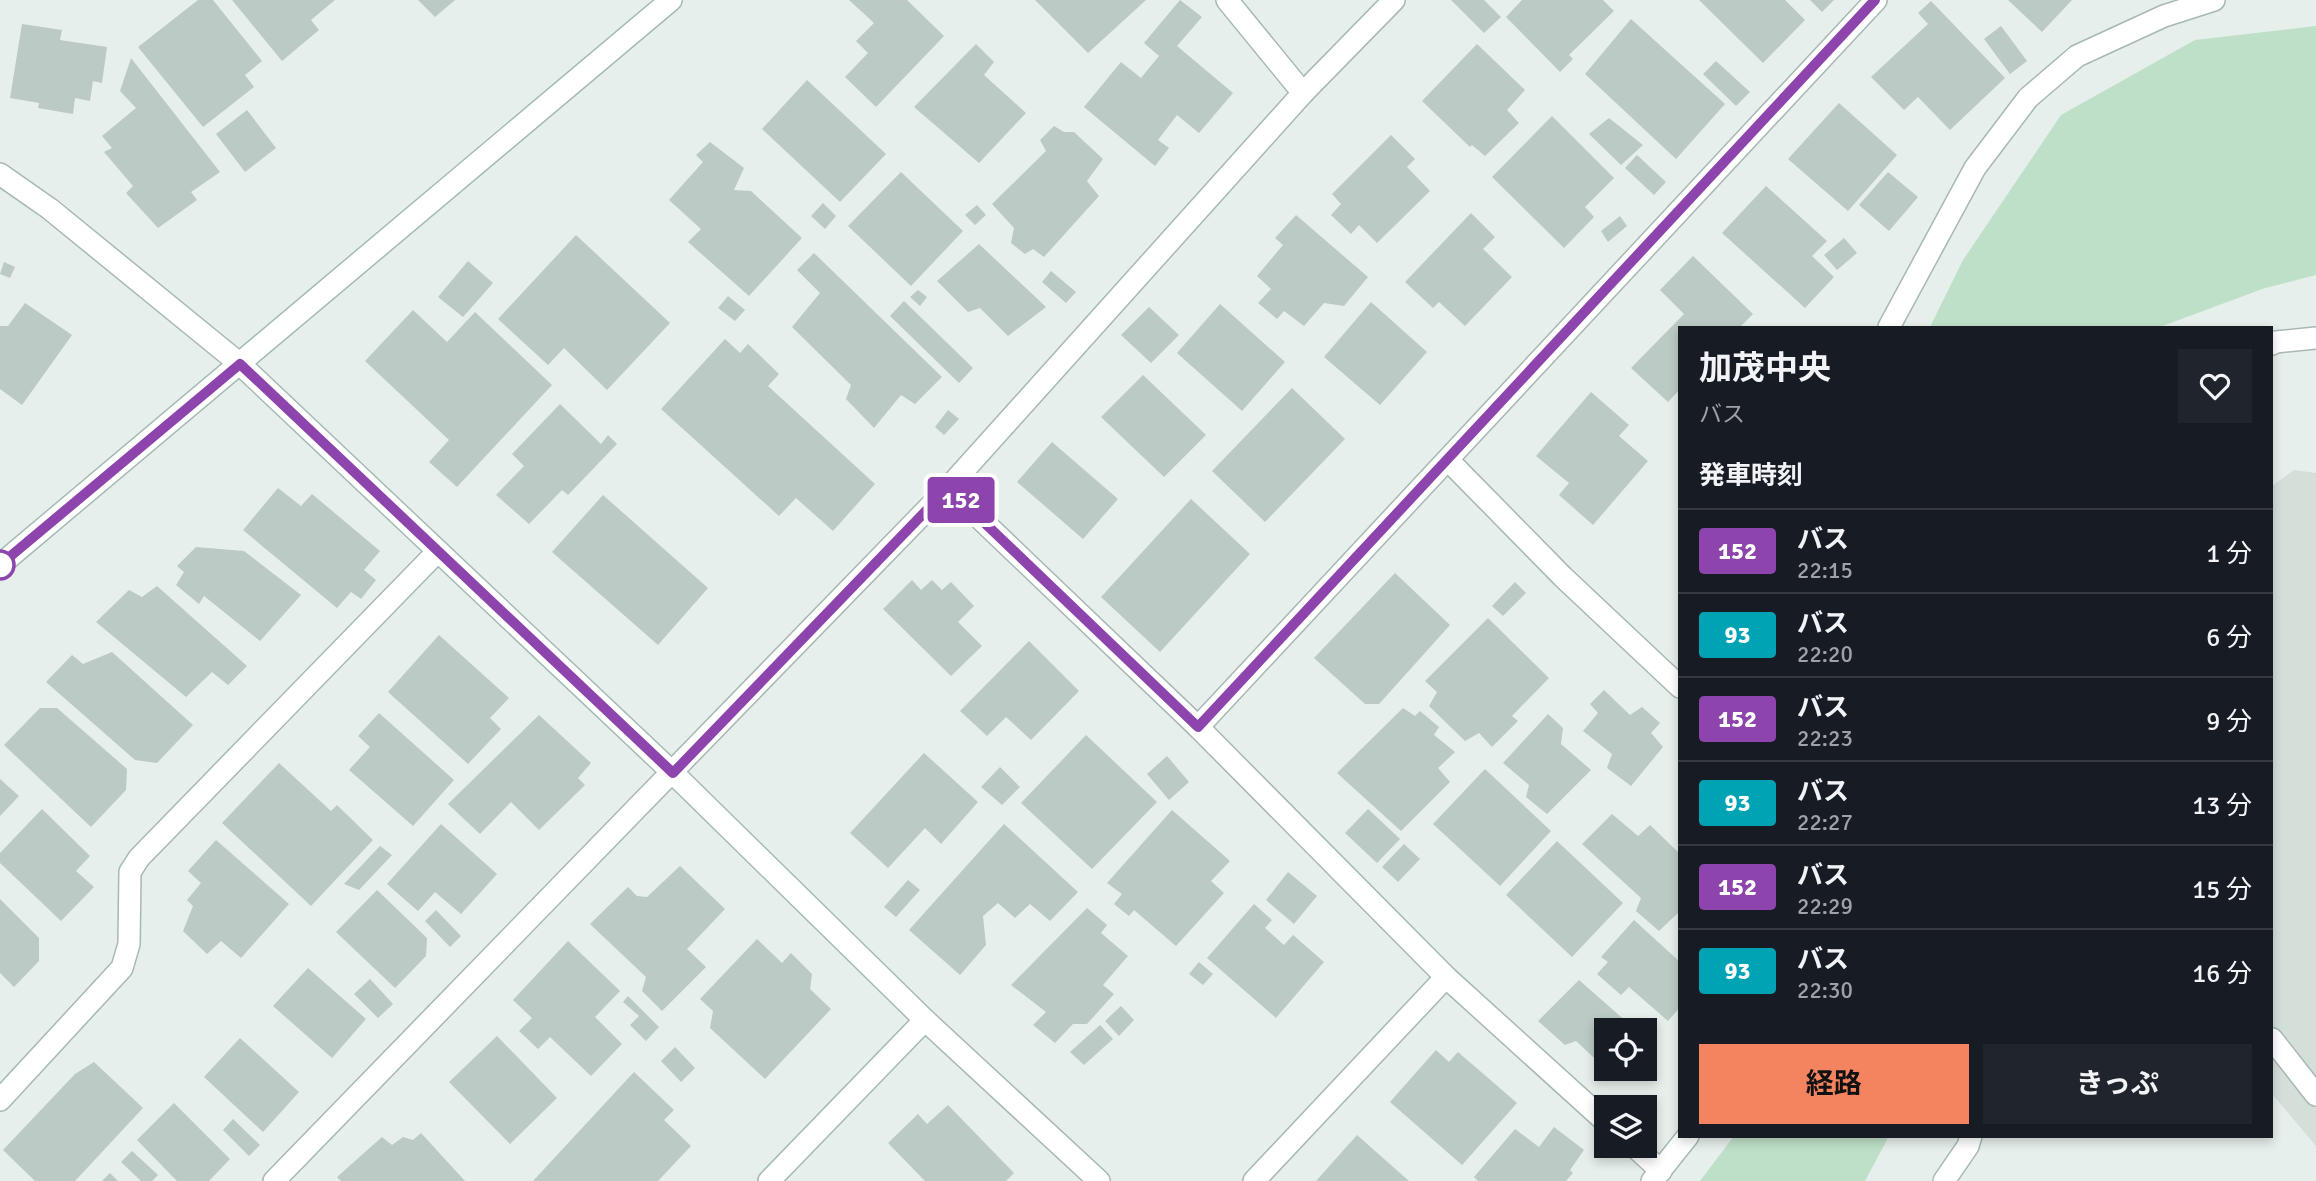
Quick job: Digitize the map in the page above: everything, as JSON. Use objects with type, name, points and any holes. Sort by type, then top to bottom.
[{"type":"street","points":[[0,565],[671,0]]},
{"type":"street","points":[[1227,0],[1303,93]]},
{"type":"street","points":[[274,1181],[948,488],[1303,93],[1394,0]]},
{"type":"street","points":[[1198,727],[1875,0]]},
{"type":"street","points":[[1890,326],[1975,168],[2028,98],[2077,56],[2164,16],[2214,0]]},
{"type":"street","points":[[0,174],[50,209],[240,364],[673,773],[925,1020],[1099,1181]]},
{"type":"street","points":[[2273,344],[2316,338]]},
{"type":"street","points":[[1448,460],[1563,577],[1678,685]]},
{"type":"street","points":[[948,488],[1198,727],[1446,977],[1594,1111]]},
{"type":"street","points":[[0,1100],[122,968],[129,944],[130,872],[139,858],[438,551]]},
{"type":"street","points":[[1254,1181],[1446,977]]},
{"type":"street","points":[[769,1181],[925,1020]]},
{"type":"street","points":[[2273,1040],[2316,1095]]},
{"type":"street","points":[[1643,1158],[1656,1176],[1686,1138]]},
{"type":"street","points":[[1944,1181],[1968,1146],[1970,1138]]},
{"type":"shaded area","points":[[2294,470],[2316,473],[2316,1146],[2273,1095],[2273,485]]},
{"type":"green space","points":[[2316,26],[2316,275],[2265,288],[2163,326],[1930,326],[1963,260],[2061,115],[2195,40]]},
{"type":"green space","points":[[1732,1138],[1888,1138],[1865,1181],[1700,1181]]},
{"type":"building","points":[[198,0],[213,0],[262,61],[245,75],[254,87],[203,127],[138,47]]},
{"type":"building","points":[[232,0],[335,0],[311,20],[319,30],[282,61]]},
{"type":"building","points":[[418,0],[455,0],[435,17]]},
{"type":"building","points":[[849,0],[907,0],[944,36],[876,107],[845,77],[868,53],[856,41],[874,23]]},
{"type":"building","points":[[1035,0],[1146,0],[1088,53]]},
{"type":"building","points":[[1180,0],[1202,17],[1177,46],[1233,93],[1199,133],[1177,115],[1158,140],[1169,148],[1155,166],[1084,107],[1121,62],[1141,78],[1159,56],[1144,43]]},
{"type":"building","points":[[1451,0],[1484,0],[1501,17],[1484,33]]},
{"type":"building","points":[[1522,0],[1603,0],[1614,11],[1569,55],[1573,59],[1560,72],[1506,17]]},
{"type":"building","points":[[1699,0],[1785,0],[1805,20],[1763,63]]},
{"type":"building","points":[[1810,0],[1834,0],[1822,12]]},
{"type":"building","points":[[2008,0],[2072,0],[2042,32]]},
{"type":"building","points":[[1931,1],[2005,78],[1950,130],[1918,97],[1904,110],[1871,77],[1928,24],[1918,13]]},
{"type":"building","points":[[1631,19],[1725,104],[1676,159],[1585,74]]},
{"type":"building","points":[[22,24],[62,30],[60,40],[107,47],[102,83],[93,81],[90,101],[75,98],[73,114],[38,108],[39,103],[10,98]]},
{"type":"building","points":[[2001,26],[2027,61],[2010,74],[1984,39]]},
{"type":"building","points":[[976,44],[994,62],[984,75],[1026,113],[979,163],[914,107]]},
{"type":"building","points":[[1477,44],[1525,90],[1507,110],[1519,123],[1485,156],[1472,145],[1470,147],[1422,101]]},
{"type":"building","points":[[131,58],[220,172],[191,192],[197,200],[158,228],[126,193],[133,186],[104,152],[112,148],[102,136],[136,108],[120,91]]},
{"type":"building","points":[[1716,61],[1750,92],[1736,106],[1703,74]]},
{"type":"building","points":[[807,80],[886,154],[840,202],[762,129]]},
{"type":"building","points":[[1839,103],[1897,155],[1848,211],[1788,159]]},
{"type":"building","points":[[247,110],[276,148],[245,172],[216,134]]},
{"type":"building","points":[[1552,116],[1614,178],[1585,207],[1594,217],[1564,248],[1492,177]]},
{"type":"building","points":[[1609,118],[1643,145],[1621,165],[1589,134]]},
{"type":"building","points":[[1054,126],[1064,132],[1074,132],[1103,159],[1087,181],[1099,196],[1044,257],[1033,249],[1025,254],[1011,243],[1014,228],[992,204],[1046,151],[1040,140]]},
{"type":"building","points":[[1391,135],[1415,159],[1407,167],[1430,191],[1377,243],[1359,225],[1351,234],[1331,215],[1341,204],[1332,194]]},
{"type":"building","points":[[710,142],[744,168],[734,190],[751,191],[802,238],[749,296],[688,242],[701,229],[669,200],[703,162],[696,155]]},
{"type":"building","points":[[1637,155],[1666,182],[1654,195],[1625,168]]},
{"type":"building","points":[[901,172],[963,231],[911,286],[848,226]]},
{"type":"building","points":[[1888,172],[1918,197],[1889,231],[1859,205]]},
{"type":"building","points":[[1766,186],[1827,241],[1812,256],[1834,277],[1805,308],[1722,233]]},
{"type":"building","points":[[823,203],[836,216],[825,229],[811,216]]},
{"type":"building","points":[[977,205],[986,215],[975,225],[965,215]]},
{"type":"building","points":[[1471,213],[1495,237],[1483,249],[1512,277],[1465,326],[1439,302],[1433,308],[1405,282]]},
{"type":"building","points":[[1296,215],[1368,277],[1344,306],[1324,303],[1304,326],[1284,311],[1277,319],[1258,303],[1271,289],[1257,276],[1283,245],[1275,238]]},
{"type":"building","points":[[1620,216],[1627,226],[1608,242],[1601,231]]},
{"type":"building","points":[[576,235],[670,323],[607,390],[564,348],[548,365],[498,319]]},
{"type":"building","points":[[1844,238],[1857,253],[1837,270],[1824,255]]},
{"type":"building","points":[[979,244],[1046,307],[1008,336],[980,308],[968,312],[937,281]]},
{"type":"building","points":[[814,253],[942,377],[915,404],[901,395],[874,428],[846,399],[851,385],[792,327],[820,293],[797,270]]},
{"type":"building","points":[[1693,256],[1753,314],[1741,326],[1678,326],[1678,391],[1668,402],[1631,368],[1684,314],[1660,290]]},
{"type":"building","points":[[468,261],[493,283],[463,317],[438,297]]},
{"type":"building","points":[[4,262],[15,267],[10,278],[0,274]]},
{"type":"building","points":[[1051,271],[1076,292],[1066,303],[1042,282]]},
{"type":"building","points":[[918,290],[927,297],[920,306],[910,297]]},
{"type":"building","points":[[728,296],[745,310],[735,321],[718,308]]},
{"type":"building","points":[[904,301],[973,368],[959,383],[890,316]]},
{"type":"building","points":[[1371,302],[1427,352],[1380,405],[1324,357]]},
{"type":"building","points":[[25,303],[72,335],[22,405],[0,389],[0,326],[8,326]]},
{"type":"building","points":[[1220,304],[1285,362],[1242,411],[1177,353]]},
{"type":"building","points":[[1149,307],[1179,335],[1151,363],[1121,335]]},
{"type":"building","points":[[413,310],[447,342],[475,312],[552,385],[457,487],[429,462],[449,440],[365,361]]},
{"type":"building","points":[[725,339],[740,353],[748,344],[779,374],[768,386],[875,484],[833,531],[796,498],[779,516],[661,409]]},
{"type":"building","points":[[1143,375],[1206,435],[1164,477],[1101,417]]},
{"type":"building","points":[[1292,388],[1345,439],[1265,522],[1212,471]]},
{"type":"building","points":[[1591,392],[1629,425],[1619,436],[1648,461],[1593,525],[1559,495],[1569,483],[1536,456]]},
{"type":"building","points":[[560,404],[601,444],[608,435],[617,444],[568,495],[562,490],[529,524],[496,495],[524,466],[512,454]]},
{"type":"building","points":[[948,410],[959,419],[944,435],[935,427]]},
{"type":"building","points":[[1052,442],[1118,499],[1083,539],[1017,482]]},
{"type":"building","points":[[278,488],[301,506],[312,494],[380,551],[364,570],[376,580],[361,599],[351,592],[337,608],[243,530]]},
{"type":"building","points":[[603,495],[708,588],[658,645],[552,552]]},
{"type":"building","points":[[1191,499],[1250,554],[1160,652],[1101,597]]},
{"type":"building","points":[[196,547],[244,551],[301,595],[260,641],[204,596],[199,604],[176,585],[184,572],[177,566]]},
{"type":"building","points":[[1395,573],[1450,625],[1379,704],[1365,704],[1314,658]]},
{"type":"building","points":[[912,580],[921,590],[932,580],[942,590],[951,582],[974,606],[958,622],[982,646],[951,676],[883,609]]},
{"type":"building","points":[[1515,582],[1526,593],[1503,616],[1492,606]]},
{"type":"building","points":[[157,586],[247,666],[228,685],[212,672],[186,697],[96,622],[129,590],[142,597]]},
{"type":"building","points":[[1488,618],[1549,678],[1512,716],[1518,721],[1492,747],[1479,733],[1465,741],[1429,706],[1437,692],[1425,681]]},
{"type":"building","points":[[439,635],[509,698],[490,718],[501,729],[468,764],[388,692]]},
{"type":"building","points":[[1029,641],[1079,691],[1031,740],[1006,717],[987,736],[960,711]]},
{"type":"building","points":[[112,652],[193,725],[157,763],[135,760],[46,682],[72,655],[83,664]]},
{"type":"building","points":[[1604,690],[1630,715],[1642,707],[1660,723],[1651,733],[1663,747],[1631,786],[1607,768],[1612,754],[1583,731],[1598,713],[1590,704]]},
{"type":"building","points":[[40,708],[57,708],[127,769],[126,790],[91,827],[4,745]]},
{"type":"building","points":[[1403,708],[1415,716],[1420,711],[1439,727],[1434,735],[1455,752],[1438,768],[1450,782],[1401,831],[1337,773]]},
{"type":"building","points":[[379,713],[454,780],[413,826],[349,770],[370,747],[358,736]]},
{"type":"building","points":[[1548,714],[1563,728],[1561,744],[1591,770],[1547,814],[1526,797],[1529,785],[1503,763]]},
{"type":"building","points":[[539,715],[591,763],[578,778],[585,785],[539,830],[511,802],[480,834],[448,804]]},
{"type":"building","points":[[1086,735],[1157,802],[1092,869],[1021,803]]},
{"type":"building","points":[[924,753],[978,802],[941,844],[925,828],[888,868],[850,833]]},
{"type":"building","points":[[1167,756],[1189,782],[1169,800],[1147,774]]},
{"type":"building","points":[[279,763],[331,811],[337,805],[373,840],[311,906],[222,823]]},
{"type":"building","points":[[1000,767],[1020,787],[1002,805],[981,787]]},
{"type":"building","points":[[1485,769],[1551,831],[1500,886],[1433,824]]},
{"type":"building","points":[[0,779],[19,796],[0,816]]},
{"type":"building","points":[[42,809],[90,856],[76,871],[94,887],[61,921],[0,863],[0,853]]},
{"type":"building","points":[[1368,809],[1400,839],[1377,863],[1345,833]]},
{"type":"building","points":[[1172,810],[1230,861],[1211,881],[1224,893],[1176,946],[1134,910],[1129,916],[1114,904],[1122,894],[1107,883]]},
{"type":"building","points":[[1612,814],[1638,836],[1650,825],[1678,852],[1678,913],[1659,931],[1636,911],[1641,898],[1582,844]]},
{"type":"building","points":[[441,824],[497,874],[461,914],[435,892],[418,911],[387,884]]},
{"type":"building","points":[[1004,824],[1078,892],[1050,921],[1030,904],[1015,918],[998,903],[983,916],[986,945],[960,975],[909,930]]},
{"type":"building","points":[[216,840],[289,904],[241,958],[221,941],[207,954],[183,931],[193,906],[187,900],[201,883],[188,871]]},
{"type":"building","points":[[1557,841],[1623,903],[1572,957],[1506,895]]},
{"type":"building","points":[[1404,844],[1420,859],[1398,882],[1382,867]]},
{"type":"building","points":[[380,846],[392,855],[359,890],[344,884]]},
{"type":"building","points":[[680,866],[725,909],[687,949],[706,967],[662,1011],[642,991],[646,977],[590,924],[628,887],[637,896],[647,897]]},
{"type":"building","points":[[1288,872],[1317,896],[1294,924],[1266,900]]},
{"type":"building","points":[[908,880],[920,890],[896,917],[884,907]]},
{"type":"building","points":[[377,890],[427,938],[426,956],[395,988],[336,932]]},
{"type":"building","points":[[0,899],[39,938],[39,961],[14,987],[0,973]]},
{"type":"building","points":[[1254,904],[1272,920],[1265,928],[1284,945],[1293,935],[1324,962],[1276,1018],[1207,958]]},
{"type":"building","points":[[1087,908],[1107,925],[1101,933],[1128,956],[1103,985],[1114,994],[1087,1024],[1073,1024],[1055,1043],[1033,1025],[1046,1012],[1011,985]]},
{"type":"building","points":[[436,910],[461,936],[450,947],[425,921]]},
{"type":"building","points":[[1634,920],[1678,960],[1678,1009],[1668,1021],[1629,987],[1621,995],[1597,974],[1608,962],[1601,957]]},
{"type":"building","points":[[757,939],[782,963],[791,953],[812,974],[810,989],[831,1009],[765,1079],[710,1028],[713,1011],[700,999]]},
{"type":"building","points":[[568,941],[620,991],[595,1017],[622,1044],[591,1076],[550,1037],[538,1049],[519,1031],[532,1018],[513,1000]]},
{"type":"building","points":[[1199,962],[1213,974],[1203,985],[1189,974]]},
{"type":"building","points":[[308,968],[366,1019],[332,1058],[273,1006]]},
{"type":"building","points":[[370,979],[393,1004],[378,1018],[354,994]]},
{"type":"building","points":[[1579,980],[1622,1018],[1594,1018],[1594,1058],[1576,1041],[1565,1045],[1538,1021]]},
{"type":"building","points":[[628,996],[659,1027],[646,1041],[630,1025],[639,1016],[623,1002]]},
{"type":"building","points":[[1121,1006],[1134,1020],[1119,1036],[1105,1021]]},
{"type":"building","points":[[1100,1025],[1113,1039],[1084,1065],[1070,1052]]},
{"type":"building","points":[[497,1036],[557,1098],[510,1144],[449,1082]]},
{"type":"building","points":[[240,1038],[299,1092],[263,1132],[204,1077]]},
{"type":"building","points":[[675,1047],[695,1068],[681,1082],[661,1061]]},
{"type":"building","points":[[1436,1050],[1449,1062],[1458,1052],[1517,1103],[1462,1165],[1390,1102]]},
{"type":"building","points":[[94,1062],[143,1108],[75,1181],[35,1181],[3,1150],[75,1074]]},
{"type":"building","points":[[634,1072],[674,1110],[664,1120],[691,1146],[658,1181],[533,1181]]},
{"type":"building","points":[[174,1103],[230,1159],[209,1181],[177,1181],[137,1140]]},
{"type":"building","points":[[948,1105],[1014,1173],[1006,1181],[925,1181],[888,1143],[918,1114],[927,1124]]},
{"type":"building","points":[[233,1119],[260,1145],[249,1156],[223,1130]]},
{"type":"building","points":[[1554,1127],[1584,1150],[1566,1181],[1478,1181],[1474,1177],[1515,1129],[1539,1147]]},
{"type":"building","points":[[421,1133],[465,1181],[341,1181],[337,1177],[382,1137],[392,1145],[403,1137],[413,1140]]},
{"type":"building","points":[[1357,1135],[1409,1181],[1316,1181]]},
{"type":"building","points":[[132,1151],[158,1175],[152,1181],[141,1181],[121,1162]]},
{"type":"building","points":[[110,1173],[118,1181],[102,1181]]},
{"type":"bus line","name":"152","points":[[0,565],[240,364],[673,773],[948,488],[1198,727],[1875,0]]}]
